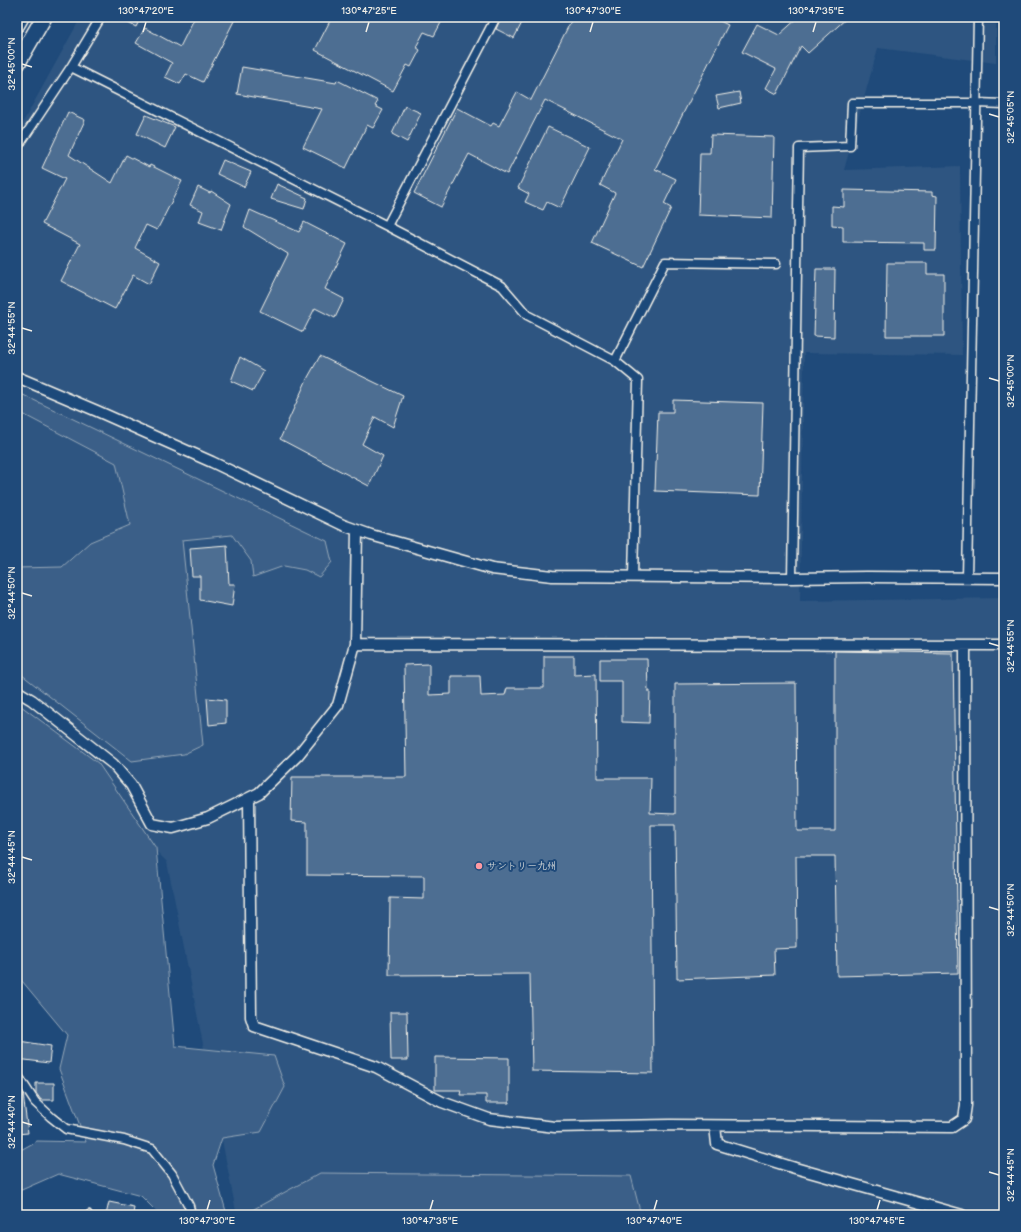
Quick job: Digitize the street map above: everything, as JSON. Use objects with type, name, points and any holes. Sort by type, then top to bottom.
[{"type":"highway","points":[[17,24],[21,17]]},
{"type":"highway","points":[[17,64],[44,17]]},
{"type":"street","points":[[17,148],[71,67],[101,17]]},
{"type":"street","points":[[387,226],[496,17]]},
{"type":"street","points":[[968,578],[978,17]]},
{"type":"street","points":[[71,67],[387,226],[502,286],[527,315],[615,361],[638,380],[633,577]]},
{"type":"street","points":[[792,578],[799,148],[850,146],[852,103],[1004,104]]},
{"type":"street","points":[[615,361],[665,262],[776,264]]},
{"type":"street","points":[[17,377],[97,410],[212,462],[343,525],[371,535],[492,569],[552,576],[1004,578]]},
{"type":"street","points":[[17,691],[32,700],[113,764],[131,785],[152,824],[173,828],[208,818],[259,793],[298,755],[338,705],[355,644],[357,530]]},
{"type":"street","points":[[355,644],[1004,645]]},
{"type":"street","points":[[249,798],[251,1017],[254,1026],[376,1067],[442,1102],[489,1119],[554,1127],[952,1127],[964,1119],[966,1105],[964,645]]},
{"type":"street","points":[[17,1078],[20,1079],[35,1102],[51,1117],[66,1128],[124,1140],[152,1149],[172,1174],[189,1206],[191,1215]]},
{"type":"street","points":[[715,1126],[717,1144],[962,1215]]},
{"type":"shaded area","points":[[81,17],[996,17],[996,63],[878,48],[844,170],[960,166],[962,355],[804,353],[800,601],[1004,598],[1004,1215],[247,1215],[236,1211],[167,862],[17,711],[17,133]]},
{"type":"shaded area","points":[[17,392],[327,541],[332,562],[319,577],[305,570],[284,566],[253,577],[251,561],[232,535],[182,540],[203,745],[184,754],[132,761],[17,671],[17,568],[62,567],[90,542],[130,525],[116,463],[17,411]]},
{"type":"shaded area","points":[[17,703],[98,763],[156,848],[175,1046],[274,1056],[285,1087],[261,1132],[222,1138],[213,1165],[227,1215],[160,1215],[141,1196],[58,1174],[17,1192],[17,1152],[37,1141],[86,1142],[59,1069],[67,1035],[17,975]]},
{"type":"shaded area","points":[[320,1173],[631,1176],[641,1215],[243,1215]]},
{"type":"building","points":[[116,17],[141,17],[136,27]]},
{"type":"building","points":[[195,17],[236,17],[203,82],[186,74],[180,84],[165,77],[172,63],[136,43],[145,28],[180,47]]},
{"type":"building","points":[[332,17],[444,17],[434,36],[424,32],[416,47],[420,50],[411,67],[407,65],[393,91],[315,50]]},
{"type":"building","points":[[501,17],[525,17],[514,38],[496,29]]},
{"type":"building","points":[[573,17],[712,17],[728,25],[655,169],[676,179],[664,204],[671,208],[643,267],[592,243],[615,193],[600,185],[622,139],[545,100],[507,174],[469,154],[441,207],[414,193],[457,108],[491,126],[493,123],[499,126],[517,92],[531,100]]},
{"type":"building","points":[[799,17],[848,17],[808,53],[801,46],[777,94],[766,88],[776,69],[742,52],[757,24],[779,35]]},
{"type":"building","points":[[242,67],[336,83],[337,80],[378,101],[375,106],[383,110],[373,128],[367,125],[346,168],[303,147],[322,109],[237,94]]},
{"type":"building","points":[[739,92],[741,103],[719,108],[716,96]]},
{"type":"building","points":[[405,106],[421,113],[407,142],[392,134]]},
{"type":"building","points":[[68,112],[85,120],[69,155],[112,183],[126,155],[182,181],[157,230],[146,225],[135,248],[160,262],[149,284],[133,275],[115,309],[61,281],[80,244],[42,224],[65,179],[42,168]]},
{"type":"building","points":[[146,115],[175,127],[165,148],[137,134]]},
{"type":"building","points":[[548,127],[590,147],[560,208],[547,202],[543,210],[525,202],[529,194],[518,188]]},
{"type":"building","points":[[711,135],[774,137],[772,218],[698,215],[700,153],[710,153]]},
{"type":"building","points":[[223,160],[251,172],[244,187],[217,174]]},
{"type":"building","points":[[277,184],[307,198],[304,209],[271,199]]},
{"type":"building","points":[[198,187],[210,193],[211,191],[231,204],[221,230],[199,222],[203,211],[190,205]]},
{"type":"building","points":[[844,190],[932,192],[932,195],[937,196],[936,250],[924,250],[924,243],[843,242],[843,226],[832,225],[832,206],[844,207]]},
{"type":"building","points":[[250,210],[299,232],[304,222],[347,244],[325,289],[344,299],[335,318],[315,308],[303,332],[260,311],[288,254],[244,227]]},
{"type":"building","points":[[887,263],[927,263],[927,274],[944,274],[944,336],[886,336]]},
{"type":"building","points":[[816,269],[835,269],[834,337],[814,336]]},
{"type":"building","points":[[320,356],[403,396],[393,427],[375,417],[362,444],[383,456],[369,486],[280,439],[307,379]]},
{"type":"building","points":[[240,357],[264,371],[253,391],[231,381]]},
{"type":"building","points":[[673,400],[763,403],[760,495],[655,491],[658,412],[673,412]]},
{"type":"building","points":[[227,545],[229,584],[235,584],[232,606],[200,600],[200,576],[192,576],[190,548]]},
{"type":"building","name":"サントリー九州","points":[[835,651],[953,653],[958,973],[837,976],[835,856],[796,856],[797,948],[774,949],[775,975],[677,979],[675,825],[651,825],[653,1073],[532,1071],[530,974],[389,975],[390,898],[424,899],[424,876],[307,875],[307,822],[291,821],[292,777],[406,777],[404,665],[429,664],[429,695],[451,694],[451,676],[480,676],[481,696],[505,695],[507,688],[544,688],[544,656],[574,656],[574,675],[596,674],[597,778],[651,778],[650,813],[675,814],[675,684],[796,683],[797,831],[835,831]]},
{"type":"building","points":[[600,659],[647,659],[648,691],[650,691],[649,723],[622,722],[622,681],[600,681]]},
{"type":"building","points":[[207,698],[226,700],[226,723],[209,725]]},
{"type":"building","points":[[390,1012],[407,1012],[408,1060],[391,1060]]},
{"type":"building","points":[[19,1041],[51,1046],[49,1063],[17,1059]]},
{"type":"building","points":[[435,1057],[509,1058],[509,1103],[486,1103],[486,1095],[460,1095],[461,1090],[435,1090]]},
{"type":"building","points":[[36,1083],[54,1083],[54,1100],[41,1100],[36,1093]]},
{"type":"building","points":[[17,1094],[23,1094],[28,1133],[17,1134]]},
{"type":"building","points":[[109,1202],[134,1207],[133,1215],[106,1215]]},
{"type":"place","name":"サントリー九州","points":[[479,866]]}]
